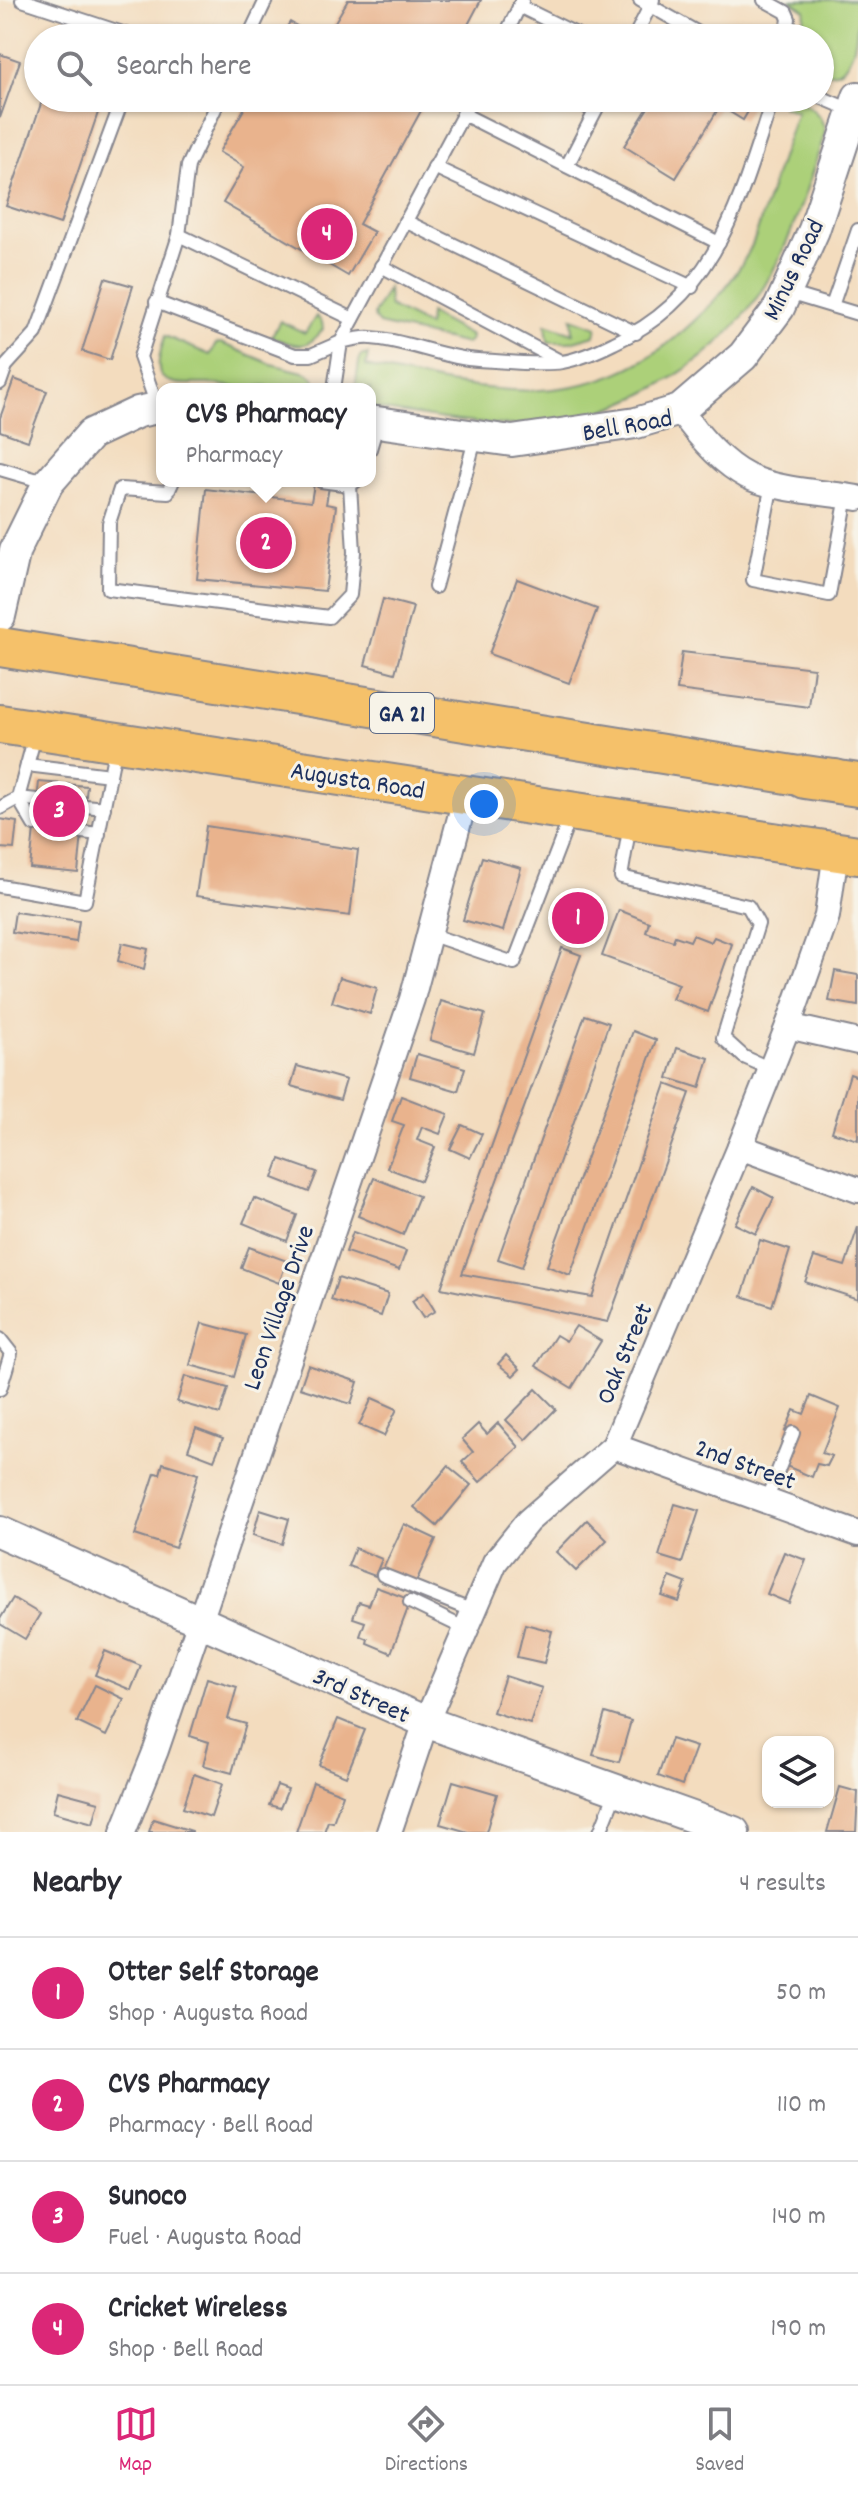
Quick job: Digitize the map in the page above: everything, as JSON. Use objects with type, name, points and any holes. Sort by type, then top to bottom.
[{"type":"highway","name":"GA 21","points":[[0,647],[805,777]]},
{"type":"highway","name":"Augusta Road","points":[[21,739],[113,758],[466,795],[847,854]]},
{"type":"highway","points":[[805,777],[858,782]]},
{"type":"street","name":"Minus Road","points":[[680,410],[743,356],[779,308],[814,230],[856,104]]},
{"type":"street","points":[[0,616],[15,550],[48,483],[91,434],[138,412],[156,410]]},
{"type":"street","name":"Bell Road","points":[[376,430],[512,441],[582,433],[636,423],[680,410],[696,432],[747,476],[772,484],[852,497]]},
{"type":"street","name":"Leon Village Drive","points":[[123,1832],[156,1750],[412,999],[466,795]]},
{"type":"street","name":"Oak Street","points":[[389,1832],[426,1722],[495,1562],[528,1521],[614,1446],[788,1026],[847,854]]},
{"type":"street","points":[[788,1026],[858,1042]]},
{"type":"street","points":[[740,1147],[858,1190]]},
{"type":"street","name":"2nd Street","points":[[614,1446],[858,1534]]},
{"type":"street","name":"3rd Street","points":[[0,1532],[426,1722],[734,1832]]},
{"type":"lane","points":[[22,0],[95,24]]},
{"type":"lane","points":[[255,24],[266,0]]},
{"type":"lane","points":[[764,0],[786,12],[788,24]]},
{"type":"lane","points":[[639,24],[648,2],[684,24]]},
{"type":"lane","points":[[511,24],[521,3],[559,24]]},
{"type":"lane","points":[[834,100],[856,104]]},
{"type":"lane","points":[[0,383],[3,365],[36,333],[118,112]]},
{"type":"lane","points":[[156,397],[140,357],[179,235],[188,166],[213,112]]},
{"type":"lane","points":[[567,166],[594,112]]},
{"type":"lane","points":[[156,302],[295,355],[311,355],[341,342],[370,337],[474,360],[561,362],[599,350],[636,333],[666,313],[692,287],[719,243],[768,112]]},
{"type":"lane","points":[[335,383],[341,342],[463,114],[719,243]]},
{"type":"lane","points":[[434,167],[692,287]]},
{"type":"lane","points":[[405,221],[636,333]]},
{"type":"lane","points":[[832,306],[858,230]]},
{"type":"lane","points":[[179,235],[353,319]]},
{"type":"lane","points":[[381,266],[561,362]]},
{"type":"lane","points":[[787,292],[858,314]]},
{"type":"lane","points":[[435,587],[476,436]]},
{"type":"lane","points":[[0,469],[48,483]]},
{"type":"lane","points":[[772,484],[753,580],[829,595],[852,497]]},
{"type":"lane","points":[[170,487],[168,492],[120,489],[109,523],[108,589],[329,617],[350,595],[354,552],[353,487]]},
{"type":"lane","points":[[21,739],[18,798],[34,825]]},
{"type":"lane","points":[[0,886],[85,901],[113,758]]},
{"type":"lane","points":[[0,808],[18,798],[37,800]]},
{"type":"lane","points":[[85,806],[104,808]]},
{"type":"lane","points":[[429,934],[514,963],[572,811]]},
{"type":"lane","points":[[631,821],[621,877],[748,906],[758,924],[723,1038],[744,1057],[771,1069]]},
{"type":"lane","points":[[82,832],[99,834]]},
{"type":"lane","points":[[0,1339],[11,1353],[0,1389]]},
{"type":"lane","points":[[766,1501],[793,1433]]},
{"type":"lane","points":[[383,1575],[470,1620]]},
{"type":"lane","points":[[410,1602],[470,1620]]},
{"type":"lane","points":[[600,1832],[616,1792]]},
{"type":"green space","points":[[790,0],[858,0],[853,50],[842,69],[834,73],[834,24],[804,24],[805,10]]},
{"type":"green space","points":[[797,112],[815,112],[821,119],[825,133],[784,249],[765,285],[744,316],[718,343],[655,388],[583,416],[546,423],[509,425],[376,409],[376,383],[356,383],[360,356],[368,354],[366,366],[454,384],[497,389],[538,390],[578,385],[617,373],[655,353],[693,322],[734,276],[752,245]]},
{"type":"green space","points":[[388,288],[389,306],[428,326],[429,313],[471,336],[470,341],[467,344],[379,324],[374,314]]},
{"type":"green space","points":[[316,316],[322,322],[323,329],[311,342],[299,345],[271,337],[280,321],[305,333]]},
{"type":"green space","points":[[572,318],[597,327],[595,335],[570,342],[548,342],[546,324],[573,333]]},
{"type":"green space","points":[[165,336],[210,355],[216,344],[221,343],[271,364],[307,373],[316,383],[178,383],[163,378],[159,372]]},
{"type":"building","points":[[348,0],[481,0],[468,24],[334,24]]},
{"type":"building","points":[[0,54],[20,61],[0,118]]},
{"type":"building","points":[[38,112],[98,112],[60,224],[6,206]]},
{"type":"building","points":[[242,112],[420,112],[359,224],[374,232],[348,276],[223,203],[244,167],[219,152]]},
{"type":"building","points":[[645,112],[716,112],[676,178],[624,146]]},
{"type":"building","points":[[730,112],[748,112],[743,120]]},
{"type":"building","points":[[105,278],[133,286],[110,360],[82,351]]},
{"type":"building","points":[[14,379],[47,391],[28,441],[0,431],[0,418]]},
{"type":"building","points":[[314,487],[329,487],[326,504],[336,506],[325,591],[197,579],[206,489],[311,502]]},
{"type":"building","points":[[517,579],[597,609],[569,683],[489,654]]},
{"type":"building","points":[[383,599],[413,607],[395,673],[365,665]]},
{"type":"building","points":[[682,652],[814,668],[809,707],[677,690]]},
{"type":"building","points":[[39,782],[87,786],[78,873],[30,868]]},
{"type":"building","points":[[0,819],[17,822],[14,849],[0,848]]},
{"type":"building","points":[[206,826],[358,850],[350,916],[196,896]]},
{"type":"building","points":[[482,857],[521,868],[503,931],[463,920]]},
{"type":"building","points":[[578,898],[596,906],[583,936],[565,928]]},
{"type":"building","points":[[619,910],[649,922],[646,932],[673,941],[675,936],[690,941],[693,935],[711,942],[714,937],[732,944],[708,1012],[672,999],[679,984],[602,956]]},
{"type":"building","points":[[15,912],[79,921],[76,942],[12,932]]},
{"type":"building","points":[[122,943],[148,949],[144,969],[118,961]]},
{"type":"building","points":[[562,948],[581,955],[462,1274],[592,1297],[666,1084],[690,1093],[608,1322],[441,1288]]},
{"type":"building","points":[[835,971],[858,975],[858,1006],[829,1001]]},
{"type":"building","points":[[340,977],[377,988],[370,1014],[332,1002]]},
{"type":"building","points":[[441,1001],[485,1014],[474,1053],[430,1040]]},
{"type":"building","points":[[585,1015],[609,1023],[522,1267],[498,1259]]},
{"type":"building","points":[[633,1031],[656,1040],[570,1275],[547,1266]]},
{"type":"building","points":[[677,1048],[709,1058],[700,1088],[668,1078]]},
{"type":"building","points":[[417,1054],[465,1068],[458,1091],[410,1077]]},
{"type":"building","points":[[297,1066],[346,1080],[340,1100],[291,1086]]},
{"type":"building","points":[[850,1074],[858,1077],[858,1140],[832,1132]]},
{"type":"building","points":[[401,1096],[448,1114],[440,1134],[422,1127],[417,1140],[435,1147],[421,1181],[387,1168],[404,1125],[392,1121]]},
{"type":"building","points":[[462,1125],[482,1134],[470,1158],[450,1149]]},
{"type":"building","points":[[280,1159],[317,1172],[309,1192],[273,1178]]},
{"type":"building","points":[[374,1178],[419,1196],[403,1235],[358,1216]]},
{"type":"building","points":[[753,1187],[774,1198],[756,1234],[735,1224]]},
{"type":"building","points":[[254,1198],[297,1215],[287,1241],[243,1223]]},
{"type":"building","points":[[858,1227],[858,1299],[805,1282],[814,1257],[845,1266]]},
{"type":"building","points":[[353,1232],[406,1251],[399,1270],[346,1252]]},
{"type":"building","points":[[760,1240],[790,1250],[772,1306],[742,1296]]},
{"type":"building","points":[[249,1247],[287,1261],[279,1283],[241,1268]]},
{"type":"building","points":[[338,1278],[388,1294],[381,1316],[331,1300]]},
{"type":"building","points":[[424,1293],[435,1311],[423,1318],[412,1301]]},
{"type":"building","points":[[202,1323],[246,1335],[234,1377],[190,1365]]},
{"type":"building","points":[[576,1326],[601,1341],[572,1388],[536,1366],[556,1335],[566,1341]]},
{"type":"building","points":[[506,1355],[520,1369],[513,1376],[498,1364]]},
{"type":"building","points":[[308,1365],[358,1382],[351,1404],[300,1388]]},
{"type":"building","points":[[185,1376],[228,1388],[220,1414],[177,1402]]},
{"type":"building","points":[[536,1389],[556,1409],[526,1440],[506,1420]]},
{"type":"building","points":[[811,1396],[840,1408],[822,1453],[832,1456],[827,1466],[817,1464],[812,1477],[786,1466],[797,1434],[785,1431],[794,1410],[804,1414]]},
{"type":"building","points":[[372,1398],[397,1409],[384,1436],[359,1425]]},
{"type":"building","points":[[498,1423],[519,1447],[480,1482],[462,1462],[473,1452],[462,1439],[478,1424],[487,1434]]},
{"type":"building","points":[[196,1428],[223,1438],[214,1460],[188,1450]]},
{"type":"building","points":[[163,1463],[198,1474],[175,1548],[135,1535],[155,1473],[160,1474]]},
{"type":"building","points":[[448,1466],[471,1485],[437,1526],[414,1507]]},
{"type":"building","points":[[675,1504],[699,1511],[682,1563],[659,1556]]},
{"type":"building","points":[[260,1510],[289,1519],[282,1544],[253,1535]]},
{"type":"building","points":[[587,1520],[607,1540],[576,1571],[556,1552]]},
{"type":"building","points":[[404,1524],[436,1539],[415,1584],[383,1569]]},
{"type":"building","points":[[355,1548],[382,1559],[375,1576],[348,1566]]},
{"type":"building","points":[[784,1552],[806,1560],[789,1603],[767,1594]]},
{"type":"building","points":[[670,1577],[686,1583],[679,1602],[662,1596]]},
{"type":"building","points":[[376,1587],[411,1600],[391,1653],[367,1643],[368,1639],[360,1636],[365,1622],[353,1618],[359,1602],[369,1605]]},
{"type":"building","points":[[13,1598],[40,1614],[25,1639],[0,1624]]},
{"type":"building","points":[[525,1624],[552,1631],[544,1663],[517,1657]]},
{"type":"building","points":[[105,1651],[141,1666],[131,1690],[95,1675]]},
{"type":"building","points":[[505,1676],[542,1688],[530,1724],[493,1712]]},
{"type":"building","points":[[207,1678],[237,1687],[228,1719],[246,1724],[232,1773],[203,1765],[209,1742],[190,1736]]},
{"type":"building","points":[[95,1685],[124,1699],[106,1736],[77,1722]]},
{"type":"building","points":[[605,1713],[631,1721],[619,1762],[593,1755]]},
{"type":"building","points":[[338,1719],[365,1730],[346,1776],[319,1765]]},
{"type":"building","points":[[671,1739],[696,1747],[682,1785],[658,1776]]},
{"type":"building","points":[[194,1774],[222,1784],[211,1817],[183,1808]]},
{"type":"building","points":[[453,1781],[497,1794],[486,1832],[468,1832],[440,1824]]},
{"type":"building","points":[[313,1782],[343,1794],[333,1822],[328,1821],[324,1832],[296,1832]]},
{"type":"building","points":[[277,1785],[288,1789],[280,1808],[269,1805]]},
{"type":"building","points":[[840,1787],[858,1792],[856,1832],[827,1832]]},
{"type":"building","points":[[58,1791],[99,1802],[93,1823],[53,1812]]},
{"type":"building","points":[[153,1819],[192,1831],[192,1832],[149,1832]]},
{"type":"place","name":"Cricket Wireless","points":[[327,234]]},
{"type":"place","name":"CVS Pharmacy","points":[[266,543]]},
{"type":"place","name":"Sunoco","points":[[59,811]]},
{"type":"place","name":"Otter Self Storage","points":[[578,918]]}]
